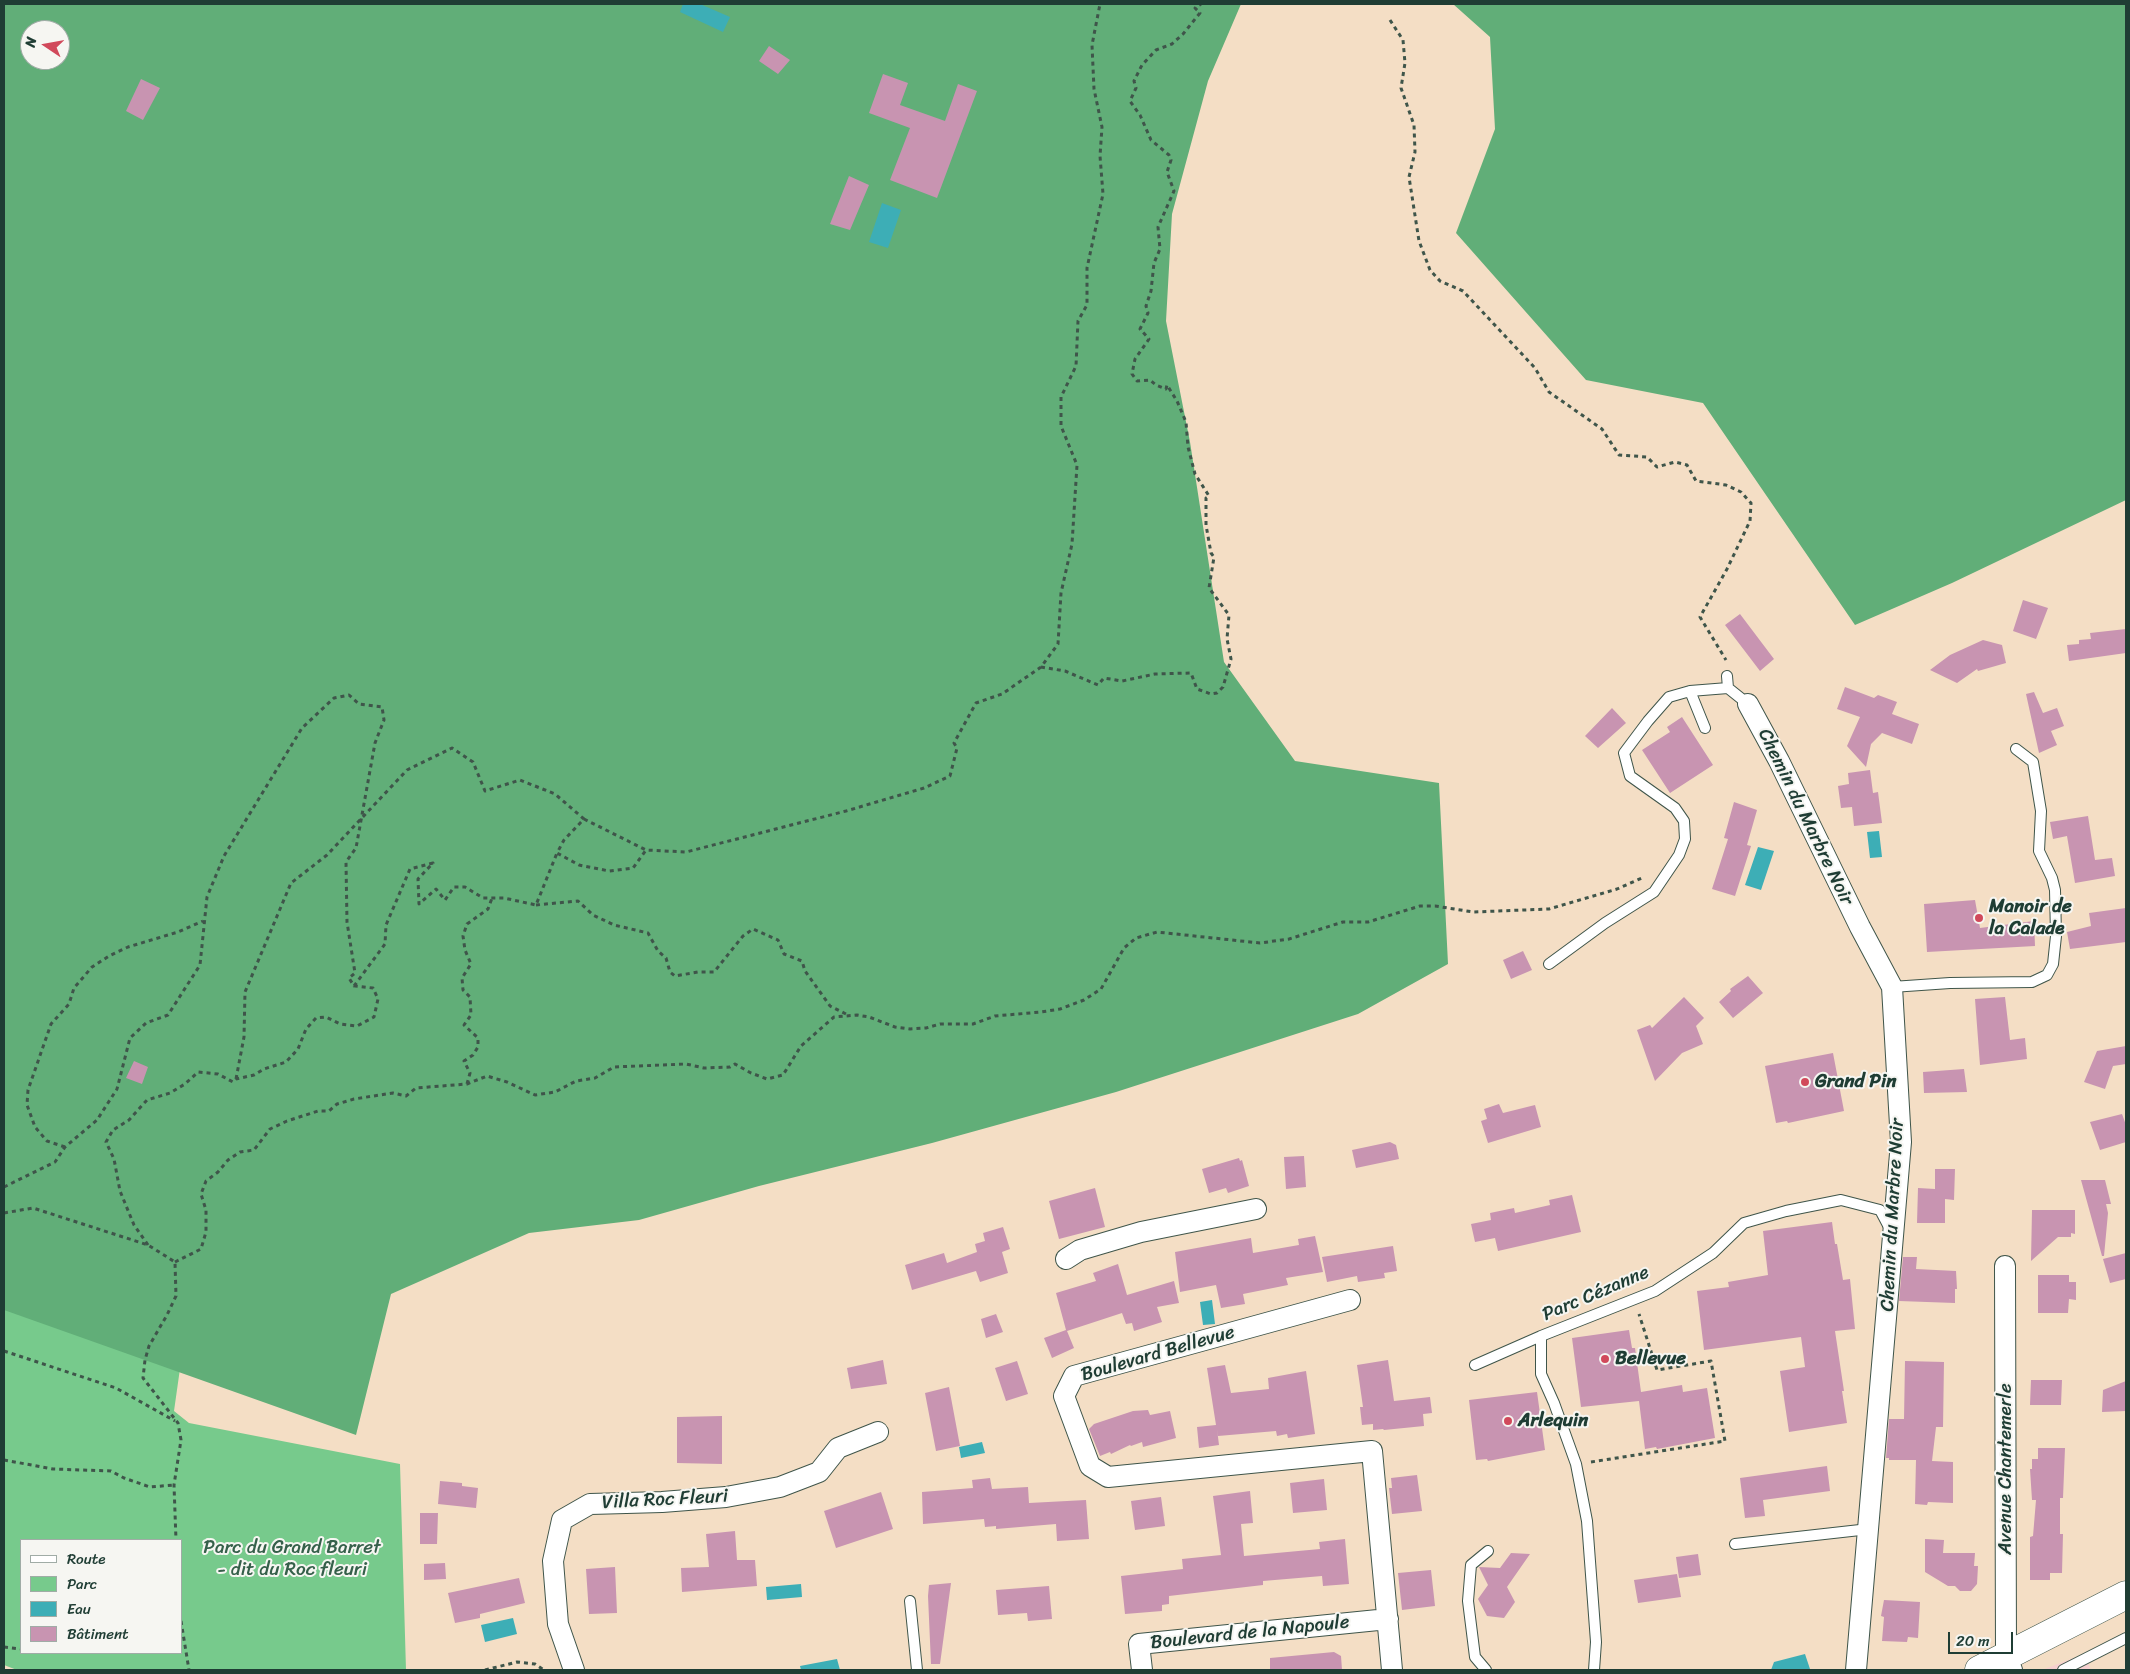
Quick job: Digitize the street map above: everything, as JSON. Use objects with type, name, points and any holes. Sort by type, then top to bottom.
[{"type":"street","name":"Chemin du Marbre Noir","points":[[1748,704],[1779,761],[1860,927],[1892,987],[1901,1142],[1895,1236],[1856,1670]]},
{"type":"street","points":[[1066,1259],[1080,1250],[1141,1232],[1256,1209]]},
{"type":"street","name":"Avenue Chantemerle","points":[[2005,1266],[2011,1665]]},
{"type":"street","name":"Boulevard Bellevue","points":[[1350,1300],[1074,1376],[1064,1396],[1090,1466],[1108,1477],[1372,1451],[1388,1619]]},
{"type":"street","name":"Villa Roc Fleuri","points":[[574,1670],[558,1624],[553,1561],[562,1520],[590,1504],[662,1502],[726,1497],[780,1488],[819,1472],[838,1448],[878,1432]]},
{"type":"street","points":[[2011,1665],[2126,1595]]},
{"type":"street","points":[[1979,1670],[2011,1665],[2048,1653],[2126,1600]]},
{"type":"street","points":[[1388,1619],[1392,1670]]},
{"type":"street","name":"Boulevard de la Napoule","points":[[1142,1670],[1139,1644],[1388,1619]]},
{"type":"lane","points":[[1727,676],[1728,688]]},
{"type":"lane","points":[[1548,964],[1605,923],[1654,892],[1673,863],[1685,839],[1684,821],[1675,808],[1630,776],[1624,753],[1669,697],[1690,691],[1728,688],[1748,704]]},
{"type":"lane","points":[[1690,691],[1705,728]]},
{"type":"lane","points":[[1892,987],[1950,983],[2032,982],[2047,975],[2053,964],[2056,936],[2056,890],[2039,851],[2041,811],[2033,762],[2016,749]]},
{"type":"lane","name":"Parc Cézanne","points":[[1475,1365],[1541,1336],[1655,1291],[1713,1253],[1744,1223],[1786,1211],[1841,1200],[1880,1210],[1895,1236]]},
{"type":"lane","name":"Parc Cézanne","points":[[1541,1336],[1540,1374],[1554,1403],[1576,1464],[1587,1521],[1596,1642],[1594,1670]]},
{"type":"lane","points":[[1734,1544],[1869,1529]]},
{"type":"lane","points":[[1486,1670],[1475,1657],[1468,1600],[1471,1565],[1488,1551]]},
{"type":"lane","points":[[910,1601],[917,1670]]},
{"type":"lane","points":[[2063,1670],[2126,1638]]},
{"type":"path","points":[[236,1079],[244,1037],[245,992],[291,882],[328,855],[407,770],[452,748],[473,762],[485,791],[520,780],[555,794],[584,819],[646,850],[686,852],[846,812],[924,788],[950,776],[957,748],[954,743],[976,703],[1002,694],[1041,667],[1058,644],[1061,592],[1072,544],[1077,466],[1061,426],[1061,397],[1076,366],[1078,321],[1087,305],[1087,268],[1103,194],[1100,156],[1102,127],[1094,89],[1092,46],[1100,4]]},
{"type":"path","points":[[1041,667],[1065,671],[1098,685],[1104,678],[1122,681],[1155,674],[1191,673],[1197,688],[1211,694],[1217,693],[1223,687],[1231,659],[1227,639],[1229,615],[1209,588],[1214,558],[1211,554],[1206,525],[1206,498],[1209,496],[1195,474],[1188,447],[1186,422],[1177,401],[1166,385],[1166,389],[1156,386],[1150,380],[1137,381],[1132,374],[1135,359],[1149,339],[1140,330],[1148,313],[1146,306],[1151,291],[1154,263],[1160,249],[1158,227],[1174,191],[1167,172],[1171,160],[1151,140],[1140,115],[1130,101],[1136,88],[1134,81],[1142,64],[1149,55],[1172,44],[1183,34],[1200,13],[1195,8],[1201,4]]},
{"type":"path","points":[[1390,20],[1403,40],[1405,63],[1402,88],[1414,125],[1415,152],[1409,176],[1419,241],[1430,270],[1440,281],[1463,290],[1535,368],[1548,392],[1602,429],[1619,455],[1647,457],[1658,467],[1675,462],[1688,465],[1696,481],[1726,485],[1741,492],[1751,503],[1750,521],[1727,569],[1700,617],[1726,660]]},
{"type":"path","points":[[4,1187],[55,1162],[65,1147],[97,1120],[117,1089],[130,1038],[146,1023],[168,1015],[200,965],[207,898],[224,856],[302,728],[334,698],[349,695],[359,704],[382,708],[384,720],[375,744],[370,781],[360,820],[356,848],[346,862],[347,922],[355,973],[349,978],[354,986]]},
{"type":"path","points":[[536,905],[564,840],[584,819]]},
{"type":"path","points":[[557,853],[579,865],[609,871],[633,868],[646,850]]},
{"type":"path","points":[[354,986],[385,944],[386,925],[410,870],[434,863],[418,879],[419,904],[436,889],[445,900],[454,887],[465,887],[483,898],[504,898],[536,905],[578,901],[593,915],[614,924],[648,933],[658,951],[666,958],[670,972],[676,976],[698,972],[714,972],[743,936],[753,929],[778,940],[784,954],[802,961],[805,971],[830,1006],[848,1016]]},
{"type":"path","points":[[175,1262],[201,1249],[206,1232],[206,1210],[200,1194],[206,1180],[240,1152],[254,1150],[270,1129],[287,1121],[318,1111],[328,1111],[337,1104],[393,1093],[406,1096],[416,1088],[467,1084],[486,1076],[507,1082],[535,1095],[555,1092],[576,1081],[595,1078],[614,1067],[686,1064],[704,1068],[730,1067],[735,1064],[767,1079],[783,1074],[801,1046],[834,1017],[869,1017],[895,1027],[910,1029],[926,1028],[946,1023],[973,1024],[995,1016],[1060,1009],[1084,1000],[1101,989],[1124,948],[1136,938],[1157,932],[1260,944],[1296,937],[1343,922],[1368,922],[1420,906],[1435,906],[1473,912],[1549,909],[1617,889],[1641,879],[1659,865],[1673,863]]},
{"type":"path","points":[[467,1084],[470,1074],[464,1061],[473,1055],[478,1047],[478,1038],[464,1025],[472,1016],[470,997],[463,990],[462,978],[471,964],[463,936],[467,924],[488,909],[492,898]]},
{"type":"path","points":[[65,1147],[46,1141],[35,1127],[27,1105],[28,1090],[51,1024],[69,1004],[74,988],[98,963],[128,947],[178,932],[204,921]]},
{"type":"path","points":[[148,1246],[134,1225],[120,1191],[114,1159],[106,1142],[113,1130],[129,1120],[147,1100],[170,1093],[185,1084],[198,1072],[218,1074],[233,1082],[236,1079],[254,1075],[264,1069],[286,1062],[298,1049],[306,1029],[316,1018],[326,1017],[340,1024],[356,1026],[374,1017],[378,999],[374,988],[354,986]]},
{"type":"path","points":[[4,1213],[33,1208],[148,1246],[175,1262]]},
{"type":"path","points":[[175,1262],[176,1296],[149,1346],[143,1378],[178,1423],[181,1440],[174,1485],[176,1539]]},
{"type":"path","points":[[1576,1464],[1725,1441],[1711,1361],[1657,1370],[1635,1299]]},
{"type":"path","points":[[4,1351],[116,1388],[178,1423]]},
{"type":"path","points":[[4,1460],[53,1469],[111,1471],[124,1478],[150,1487],[174,1485]]},
{"type":"path","points":[[182,1627],[189,1670]]},
{"type":"path","points":[[4,1647],[20,1649]]},
{"type":"path","points":[[182,1649],[186,1650]]},
{"type":"path","points":[[485,1670],[517,1662],[535,1664],[544,1670]]},
{"type":"shaded area","points":[[2084,1654],[2091,1670],[2042,1670]]},
{"type":"green space","points":[[4,4],[1241,4],[1208,81],[1172,214],[1166,321],[1190,442],[1224,662],[1295,761],[1439,783],[1448,964],[1358,1014],[1116,1092],[932,1143],[759,1186],[639,1220],[529,1233],[391,1294],[356,1435],[4,1310]]},
{"type":"green space","points":[[1453,4],[2126,4],[2126,500],[1952,583],[1855,625],[1703,403],[1586,380],[1456,233],[1495,129],[1490,37]]},
{"type":"green space","name":"Parc du Grand Barret - dit du Roc fleuri","points":[[4,1294],[188,1312],[174,1411],[189,1423],[400,1464],[406,1670],[17,1670],[4,1665]]},
{"type":"water","points":[[683,4],[700,4],[730,17],[723,32],[680,12]]},
{"type":"water","points":[[882,203],[901,210],[888,248],[869,242]]},
{"type":"water","points":[[1879,831],[1882,857],[1870,858],[1867,832]]},
{"type":"water","points":[[1758,847],[1774,851],[1761,890],[1745,885]]},
{"type":"water","points":[[1212,1300],[1215,1324],[1203,1325],[1200,1302]]},
{"type":"water","points":[[982,1442],[985,1453],[961,1458],[959,1447]]},
{"type":"water","points":[[801,1584],[802,1597],[767,1600],[766,1587]]},
{"type":"water","points":[[513,1618],[517,1634],[485,1642],[481,1625]]},
{"type":"water","points":[[1805,1654],[1810,1669],[1771,1670],[1774,1662]]},
{"type":"water","points":[[837,1659],[840,1670],[801,1670],[800,1666]]},
{"type":"building","points":[[769,46],[790,60],[778,74],[759,61]]},
{"type":"building","points":[[883,74],[908,83],[900,105],[945,121],[958,84],[977,91],[937,198],[890,180],[910,128],[869,113]]},
{"type":"building","points":[[141,79],[160,88],[143,120],[126,111]]},
{"type":"building","points":[[849,176],[869,185],[850,230],[830,224]]},
{"type":"building","points":[[2023,600],[2048,608],[2036,639],[2013,631]]},
{"type":"building","points":[[1740,614],[1774,659],[1760,671],[1725,625]]},
{"type":"building","points":[[2126,629],[2126,653],[2069,661],[2067,645],[2079,644],[2079,640],[2091,639],[2090,633]]},
{"type":"building","points":[[1983,640],[2002,645],[2006,663],[1978,671],[1977,669],[1957,683],[1930,670],[1950,655]]},
{"type":"building","points":[[1845,687],[1874,698],[1878,695],[1897,702],[1892,714],[1919,724],[1912,744],[1882,733],[1871,744],[1866,767],[1847,746],[1860,717],[1837,709]]},
{"type":"building","points":[[2034,692],[2043,713],[2057,708],[2064,726],[2051,731],[2057,745],[2039,753],[2026,694]]},
{"type":"building","points":[[1612,708],[1626,723],[1598,748],[1585,736]]},
{"type":"building","points":[[1682,717],[1713,765],[1670,793],[1642,750],[1670,732],[1667,727]]},
{"type":"building","points":[[1870,770],[1873,793],[1878,792],[1882,823],[1854,826],[1852,807],[1841,808],[1838,786],[1849,784],[1848,773]]},
{"type":"building","points":[[1734,802],[1757,810],[1747,845],[1751,846],[1735,896],[1712,889],[1728,839],[1724,838]]},
{"type":"building","points":[[2088,816],[2095,860],[2112,858],[2115,876],[2075,883],[2067,836],[2053,839],[2050,822]]},
{"type":"building","name":"Manoir de la Calade","points":[[1975,900],[1980,928],[2034,921],[2035,946],[1927,952],[1924,904]]},
{"type":"building","points":[[2126,908],[2126,942],[2070,949],[2067,932],[2091,926],[2089,913]]},
{"type":"building","points":[[1523,951],[1532,970],[1511,979],[1503,960]]},
{"type":"building","points":[[1748,976],[1763,993],[1733,1018],[1719,1002],[1731,991],[1730,989]]},
{"type":"building","points":[[1684,997],[1704,1018],[1696,1026],[1703,1044],[1682,1053],[1655,1081],[1637,1030],[1650,1025],[1652,1028]]},
{"type":"building","points":[[2005,997],[2010,1040],[2025,1038],[2027,1059],[1980,1065],[1975,999]]},
{"type":"building","points":[[2126,1046],[2126,1064],[2113,1066],[2105,1089],[2084,1082],[2097,1051]]},
{"type":"building","name":"Grand Pin","points":[[1833,1053],[1844,1111],[1788,1123],[1787,1121],[1776,1123],[1765,1066]]},
{"type":"building","points":[[134,1061],[148,1067],[142,1084],[126,1078]]},
{"type":"building","points":[[1964,1069],[1967,1092],[1924,1093],[1923,1072]]},
{"type":"building","points":[[1499,1104],[1503,1113],[1535,1105],[1541,1127],[1488,1143],[1481,1121],[1487,1119],[1484,1109]]},
{"type":"building","points":[[2122,1114],[2126,1125],[2126,1142],[2100,1150],[2090,1122]]},
{"type":"building","points":[[1390,1142],[1396,1145],[1399,1159],[1356,1168],[1352,1150]]},
{"type":"building","points":[[1304,1156],[1306,1187],[1286,1189],[1284,1157]]},
{"type":"building","points":[[1239,1158],[1240,1161],[1242,1160],[1249,1186],[1228,1193],[1226,1188],[1209,1193],[1202,1169]]},
{"type":"building","points":[[1935,1169],[1955,1169],[1954,1200],[1945,1199],[1945,1223],[1917,1223],[1918,1188],[1935,1189]]},
{"type":"building","points":[[2081,1180],[2105,1180],[2111,1204],[2106,1204],[2108,1213],[2104,1256],[2102,1256]]},
{"type":"building","points":[[1095,1188],[1105,1227],[1059,1239],[1049,1201]]},
{"type":"building","points":[[1572,1195],[1581,1232],[1498,1251],[1495,1238],[1475,1242],[1471,1224],[1491,1220],[1490,1213],[1514,1208],[1515,1213],[1550,1205],[1549,1200]]},
{"type":"building","points":[[2032,1210],[2075,1210],[2075,1234],[2071,1233],[2071,1237],[2058,1237],[2031,1261]]},
{"type":"building","points":[[1832,1222],[1843,1280],[1850,1279],[1855,1329],[1835,1331],[1847,1423],[1789,1432],[1780,1371],[1805,1367],[1801,1337],[1704,1350],[1697,1291],[1729,1287],[1728,1282],[1768,1275],[1763,1231]]},
{"type":"building","points":[[1003,1227],[1010,1249],[1002,1252],[1008,1273],[980,1282],[976,1271],[912,1290],[905,1265],[944,1253],[947,1263],[977,1252],[975,1244],[985,1241],[983,1233]]},
{"type":"building","points":[[1315,1236],[1323,1272],[1286,1278],[1288,1285],[1243,1294],[1245,1304],[1221,1308],[1216,1285],[1180,1292],[1175,1252],[1251,1238],[1253,1253],[1299,1245],[1298,1239]]},
{"type":"building","points":[[1393,1246],[1397,1271],[1384,1273],[1385,1278],[1358,1282],[1357,1276],[1327,1282],[1322,1257]]},
{"type":"building","points":[[2126,1253],[2126,1279],[2110,1283],[2103,1259]]},
{"type":"building","points":[[1903,1257],[1917,1257],[1916,1269],[1956,1271],[1957,1289],[1955,1289],[1955,1303],[1899,1301]]},
{"type":"building","points":[[1118,1264],[1127,1295],[1174,1281],[1179,1303],[1157,1307],[1162,1322],[1134,1331],[1132,1323],[1126,1324],[1122,1313],[1067,1331],[1074,1348],[1052,1358],[1044,1338],[1066,1330],[1056,1293],[1096,1281],[1093,1273]]},
{"type":"building","points":[[2038,1275],[2069,1275],[2069,1282],[2076,1282],[2076,1300],[2069,1299],[2068,1313],[2038,1313]]},
{"type":"building","points":[[996,1314],[1003,1332],[986,1338],[981,1319]]},
{"type":"building","points":[[1629,1330],[1632,1348],[1635,1348],[1641,1392],[1682,1385],[1683,1392],[1707,1388],[1715,1438],[1657,1449],[1656,1447],[1645,1449],[1639,1401],[1581,1407],[1572,1338]]},
{"type":"building","points":[[883,1360],[887,1384],[851,1389],[847,1368]]},
{"type":"building","points":[[1388,1360],[1394,1401],[1430,1397],[1432,1413],[1423,1414],[1424,1426],[1373,1430],[1373,1424],[1362,1425],[1360,1407],[1363,1407],[1357,1365]]},
{"type":"building","points":[[1017,1361],[1028,1394],[1006,1401],[995,1368]]},
{"type":"building","points":[[1905,1361],[1944,1362],[1943,1427],[1936,1427],[1932,1461],[1953,1462],[1953,1503],[1928,1502],[1927,1505],[1915,1504],[1916,1460],[1889,1460],[1889,1458],[1886,1458],[1889,1419],[1904,1419]]},
{"type":"building","points":[[1225,1365],[1231,1393],[1269,1389],[1268,1378],[1306,1371],[1315,1434],[1288,1438],[1287,1434],[1277,1436],[1276,1431],[1218,1436],[1217,1429],[1219,1445],[1199,1448],[1197,1427],[1216,1425],[1207,1368]]},
{"type":"building","points":[[2031,1380],[2062,1380],[2061,1405],[2030,1405]]},
{"type":"building","points":[[2126,1381],[2126,1411],[2102,1412],[2103,1390]]},
{"type":"building","points":[[949,1387],[960,1446],[936,1451],[925,1393]]},
{"type":"building","name":"Arlequin","points":[[1537,1392],[1545,1450],[1488,1461],[1487,1459],[1476,1460],[1469,1400]]},
{"type":"building","points":[[1148,1410],[1150,1415],[1170,1411],[1176,1438],[1143,1447],[1142,1442],[1130,1445],[1111,1454],[1110,1452],[1100,1456],[1089,1429],[1094,1424],[1133,1411]]},
{"type":"building","points":[[722,1416],[722,1464],[677,1463],[677,1417]]},
{"type":"building","points":[[2038,1448],[2065,1448],[2063,1498],[2060,1498],[2060,1534],[2063,1534],[2062,1573],[2050,1573],[2050,1580],[2030,1580],[2030,1537],[2033,1536],[2036,1500],[2032,1500],[2030,1469],[2032,1469],[2032,1459],[2038,1459]]},
{"type":"building","points":[[1827,1466],[1830,1491],[1763,1500],[1765,1516],[1745,1518],[1740,1478]]},
{"type":"building","points":[[1417,1475],[1422,1511],[1392,1514],[1389,1488],[1392,1488],[1391,1478]]},
{"type":"building","points":[[990,1478],[992,1489],[1028,1487],[1029,1503],[1086,1500],[1089,1539],[1057,1541],[1056,1524],[996,1529],[996,1526],[985,1527],[984,1519],[923,1524],[922,1492],[973,1488],[972,1480]]},
{"type":"building","points":[[1324,1479],[1327,1510],[1293,1513],[1290,1483]]},
{"type":"building","points":[[440,1481],[462,1483],[462,1486],[478,1488],[476,1508],[438,1504]]},
{"type":"building","points":[[1250,1491],[1253,1523],[1241,1524],[1244,1556],[1320,1549],[1319,1542],[1345,1539],[1349,1584],[1323,1586],[1322,1576],[1263,1581],[1263,1585],[1169,1596],[1169,1604],[1162,1605],[1162,1611],[1125,1614],[1121,1576],[1183,1569],[1182,1559],[1221,1555],[1213,1496]]},
{"type":"building","points":[[881,1492],[893,1529],[836,1548],[824,1511]]},
{"type":"building","points":[[1161,1497],[1165,1526],[1135,1530],[1131,1501]]},
{"type":"building","points":[[420,1513],[438,1513],[437,1544],[420,1544]]},
{"type":"building","points":[[735,1531],[737,1560],[755,1560],[757,1586],[682,1592],[681,1568],[709,1567],[706,1534]]},
{"type":"building","points":[[1925,1539],[1944,1540],[1943,1553],[1975,1553],[1974,1566],[1978,1566],[1977,1584],[1971,1591],[1960,1591],[1955,1586],[1948,1586],[1925,1572]]},
{"type":"building","points":[[1511,1553],[1530,1554],[1507,1587],[1515,1602],[1504,1618],[1487,1616],[1478,1599],[1488,1585],[1479,1567],[1500,1568]]},
{"type":"building","points":[[1698,1554],[1701,1575],[1679,1578],[1676,1557]]},
{"type":"building","points":[[445,1563],[446,1579],[424,1580],[424,1564]]},
{"type":"building","points":[[615,1567],[617,1613],[589,1614],[586,1569]]},
{"type":"building","points":[[1431,1570],[1435,1606],[1402,1610],[1398,1573]]},
{"type":"building","points":[[1677,1574],[1681,1597],[1638,1603],[1634,1580]]},
{"type":"building","points":[[519,1578],[525,1603],[480,1614],[480,1618],[455,1623],[448,1593]]},
{"type":"building","points":[[951,1583],[940,1664],[931,1664],[929,1585]]},
{"type":"building","points":[[1049,1586],[1052,1619],[1028,1621],[1027,1613],[998,1615],[996,1590]]},
{"type":"building","points":[[1884,1600],[1920,1602],[1918,1638],[1908,1637],[1907,1642],[1882,1641],[1884,1617],[1881,1616]]},
{"type":"building","points":[[1334,1652],[1341,1656],[1342,1670],[1270,1670],[1270,1658]]},
{"type":"place","name":"Manoir de la Calade","points":[[1979,918]]},
{"type":"place","name":"Grand Pin","points":[[1805,1082]]},
{"type":"place","name":"Bellevue","points":[[1605,1359]]},
{"type":"place","name":"Arlequin","points":[[1508,1421]]}]
